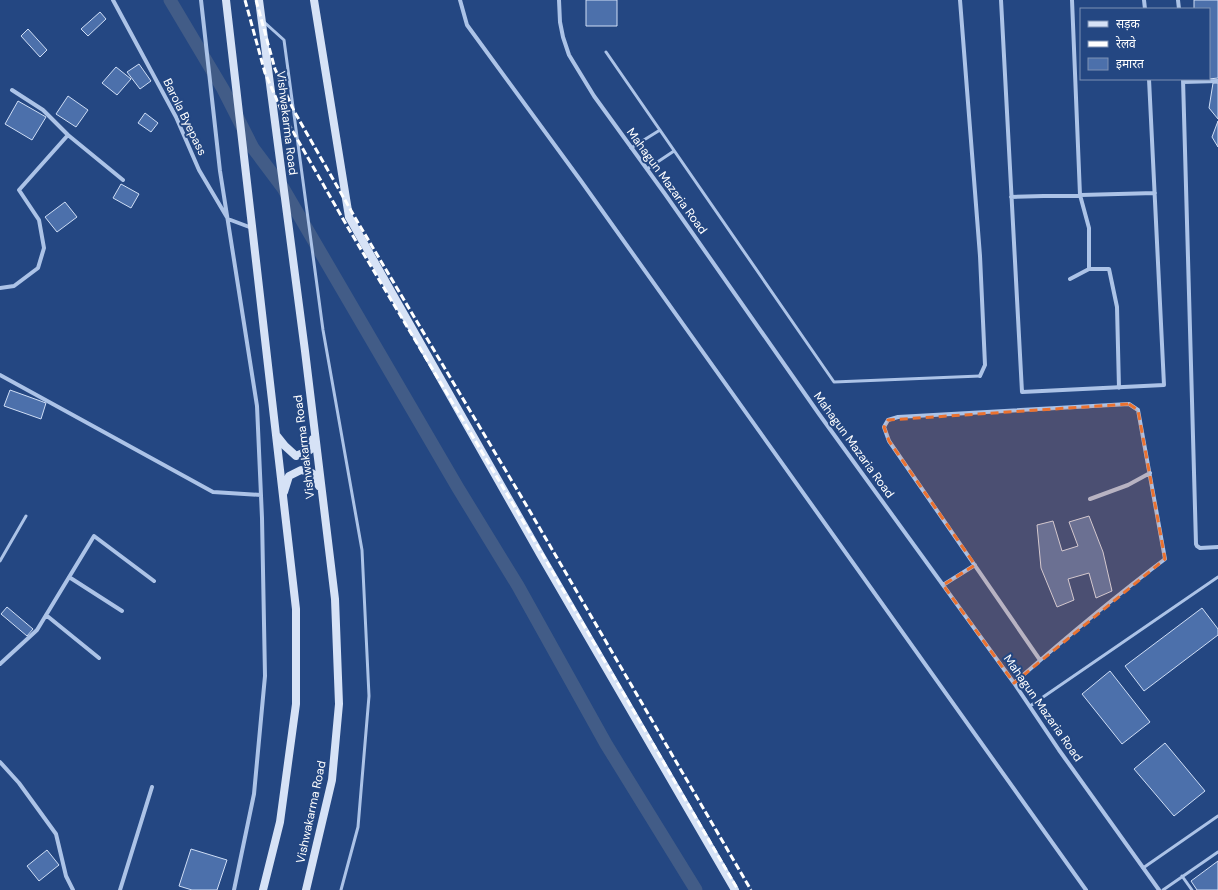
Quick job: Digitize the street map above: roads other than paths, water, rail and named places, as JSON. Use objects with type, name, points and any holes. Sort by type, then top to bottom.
[{"type":"main road","points":[[226,0],[296,609],[296,704],[280,822],[263,890]]},
{"type":"main road","name":"Vishwakarma Road","points":[[259,0],[305,351],[314,437],[335,599],[340,704],[332,780],[306,890]]},
{"type":"main road","points":[[314,0],[349,217],[540,554],[735,890]]},
{"type":"main road","points":[[276,434],[285,446],[296,456],[310,450],[314,437]]},
{"type":"main road","points":[[283,495],[289,476],[301,470],[312,473],[321,490]]},
{"type":"street","name":"Barola Byepass","points":[[113,0],[176,117],[199,170],[228,219]]},
{"type":"street","points":[[201,0],[220,172],[257,406],[261,495],[265,676],[254,794],[234,890]]},
{"type":"street","points":[[460,0],[467,25],[586,187],[1086,890]]},
{"type":"street","name":"Mahagun Mazaria Road","points":[[559,0],[560,22],[569,55],[594,96],[819,414],[1014,683],[1159,890]]},
{"type":"street","points":[[960,0],[980,256],[985,365],[980,376]]},
{"type":"street","points":[[1001,0],[1022,392],[1164,385],[1149,80]]},
{"type":"street","points":[[1072,0],[1080,195],[1089,228],[1089,269]]},
{"type":"street","points":[[1218,81],[1183,81],[1196,544],[1200,548],[1218,547]]},
{"type":"street","points":[[12,90],[43,110],[68,135],[123,180]]},
{"type":"street","points":[[0,288],[14,286],[38,268],[44,248],[39,220],[19,190],[68,135]]},
{"type":"street","points":[[1011,197],[1155,193]]},
{"type":"street","points":[[228,219],[252,228]]},
{"type":"street","points":[[1070,279],[1089,269],[1109,269],[1117,308],[1119,388]]},
{"type":"street","points":[[0,375],[213,492],[261,495]]},
{"type":"street","points":[[1014,683],[1120,594],[1165,559],[1138,410],[1129,404],[898,417],[888,420],[884,427],[889,441],[1040,660]]},
{"type":"street","points":[[1090,499],[1128,485],[1150,473]]},
{"type":"street","points":[[0,664],[37,630],[94,536],[154,581]]},
{"type":"street","points":[[943,585],[975,565]]},
{"type":"street","points":[[69,577],[122,611]]},
{"type":"street","points":[[46,615],[99,658]]},
{"type":"street","points":[[0,762],[19,783],[56,834],[66,876],[73,890]]},
{"type":"street","points":[[120,890],[152,787]]},
{"type":"lane","points":[[261,20],[284,40],[323,330],[362,550],[368,696],[358,827],[341,890]]},
{"type":"lane","points":[[606,52],[834,382],[980,376]]},
{"type":"lane","points":[[632,148],[660,130]]},
{"type":"lane","points":[[647,169],[674,151]]},
{"type":"lane","points":[[0,560],[26,516]]},
{"type":"lane","points":[[1030,706],[1218,577]]},
{"type":"lane","points":[[1143,868],[1218,816]]},
{"type":"lane","points":[[1163,890],[1218,852]]},
{"type":"lane","points":[[1182,876],[1192,890]]},
{"type":"waterway","points":[[170,0],[223,89],[253,148],[283,188],[458,488],[518,586],[606,744],[696,890]]},
{"type":"railway","points":[[245,0],[265,73],[284,116],[347,226],[516,509],[738,890]]},
{"type":"railway","points":[[256,0],[275,69],[294,111],[357,221],[525,503],[751,890]]}]
